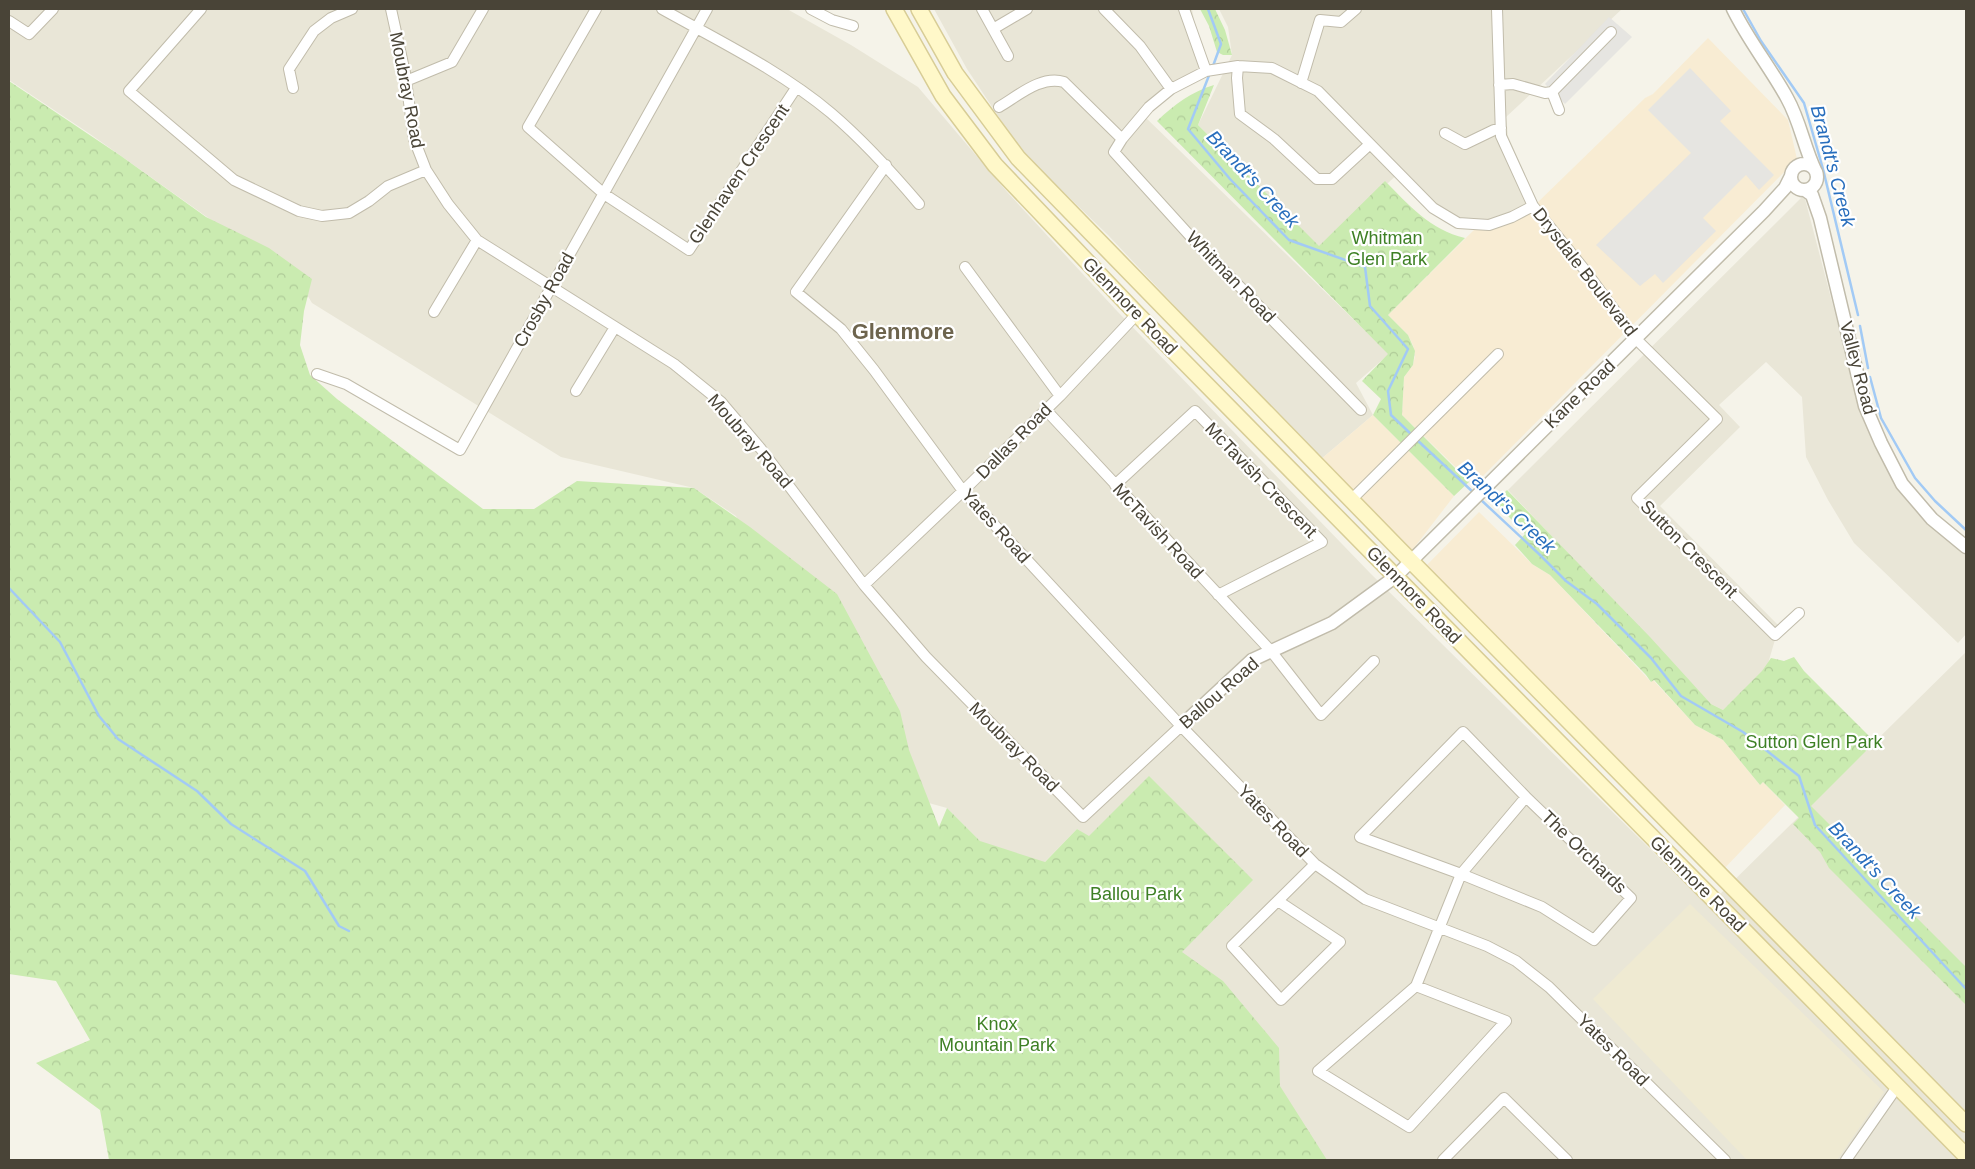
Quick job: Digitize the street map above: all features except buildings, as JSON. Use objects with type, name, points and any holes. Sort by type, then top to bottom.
[{"type":"main road","name":"Glenmore Road","points":[[894,9],[943,96],[995,165],[1137,314],[1966,1156]]},
{"type":"main road","name":"Glenmore Road","points":[[919,9],[955,73],[1018,158],[1410,561],[1966,1124]]},
{"type":"street","points":[[9,20],[29,34],[53,9]]},
{"type":"street","points":[[201,9],[129,91],[234,180],[299,211],[322,216],[349,213],[369,201],[388,186],[426,170]]},
{"type":"street","points":[[293,88],[289,69],[314,32],[331,18],[352,9]]},
{"type":"street","name":"Moubray Road","points":[[390,9],[406,81],[414,139],[426,170],[448,204],[477,240],[674,364],[721,402],[761,449],[864,585],[926,657],[1083,817]]},
{"type":"street","points":[[406,81],[452,62],[483,9]]},
{"type":"street","points":[[596,9],[528,127],[604,194]]},
{"type":"street","points":[[662,9],[772,71],[830,112],[871,149],[919,204]]},
{"type":"street","name":"Crosby Road","points":[[317,374],[346,384],[460,450],[707,9]]},
{"type":"street","points":[[811,9],[832,20],[853,26]]},
{"type":"street","points":[[982,9],[1008,56]]},
{"type":"street","points":[[994,29],[1027,9]]},
{"type":"street","points":[[1104,9],[1140,46],[1171,89]]},
{"type":"street","points":[[1184,9],[1206,71]]},
{"type":"street","points":[[1301,82],[1320,20],[1341,22],[1356,9]]},
{"type":"street","name":"Drysdale Boulevard","points":[[1497,9],[1501,136],[1533,206],[1584,269],[1636,339],[1717,419]]},
{"type":"street","name":"Valley Road","points":[[1732,9],[1741,26],[1771,70],[1788,100],[1802,132],[1807,152],[1816,174],[1820,218]]},
{"type":"street","points":[[1499,85],[1513,84],[1545,93],[1552,92],[1611,32]]},
{"type":"street","points":[[1238,66],[1240,114],[1274,139],[1317,179],[1332,179],[1370,144]]},
{"type":"street","points":[[999,107],[1042,82],[1054,79],[1064,82],[1122,139],[1149,107],[1171,89],[1206,71],[1238,66],[1272,68],[1318,91],[1433,208],[1458,223],[1489,225],[1512,217],[1533,206]]},
{"type":"street","name":"Glenhaven Crescent","points":[[604,194],[689,250],[796,88]]},
{"type":"street","points":[[1552,92],[1559,110]]},
{"type":"street","points":[[1445,133],[1465,144],[1501,128]]},
{"type":"street","name":"Valley Road","points":[[1802,132],[1801,158],[1792,172],[1792,184],[1812,195],[1820,218],[1865,406],[1902,484],[1932,520],[1966,547]]},
{"type":"street","name":"Whitman Road","points":[[1122,139],[1114,152],[1191,237],[1361,410]]},
{"type":"street","points":[[1792,172],[1805,164],[1816,174],[1813,186],[1803,190]]},
{"type":"street","name":"Yates Road","points":[[886,165],[796,292],[840,329],[874,370],[963,491],[1181,726],[1315,864],[1365,899],[1487,946],[1516,961],[1549,987],[1722,1159]]},
{"type":"street","name":"Kane Road","points":[[1396,577],[1764,211],[1785,188],[1792,172]]},
{"type":"street","name":"Kane Road","points":[[1764,211],[1791,192],[1803,190]]},
{"type":"street","points":[[434,312],[477,240]]},
{"type":"street","points":[[965,267],[1060,396]]},
{"type":"street","name":"Dallas Road","points":[[864,585],[1046,410],[1137,314]]},
{"type":"street","points":[[576,391],[615,326]]},
{"type":"street","points":[[1351,500],[1498,354]]},
{"type":"street","name":"McTavish Road","points":[[1046,410],[1271,651],[1321,715],[1374,661]]},
{"type":"street","name":"McTavish Crescent","points":[[1115,485],[1195,411],[1322,542],[1218,595]]},
{"type":"street","name":"Sutton Crescent","points":[[1717,419],[1637,498],[1775,635],[1799,613]]},
{"type":"street","name":"Ballou Road","points":[[1083,817],[1252,660],[1332,623],[1396,577]]},
{"type":"street","points":[[1461,874],[1360,837],[1463,732],[1526,797]]},
{"type":"street","name":"The Orchards","points":[[1438,927],[1461,874],[1526,797],[1631,898],[1594,940],[1542,907],[1461,874]]},
{"type":"street","name":"Yates Road","points":[[1278,901],[1340,942],[1281,1000],[1232,946],[1315,864]]},
{"type":"street","points":[[1416,986],[1506,1021],[1409,1127],[1318,1071],[1416,986],[1438,927]]},
{"type":"street","points":[[1846,1160],[1897,1087]]},
{"type":"street","points":[[1443,1160],[1504,1098],[1567,1160]]},
{"type":"shaded area","points":[[9,9],[787,9],[851,45],[918,87],[1008,193],[1117,311],[1371,574],[1708,906],[1966,652],[1966,1160],[1299,1160],[1136,997],[1149,777],[1089,837],[1077,829],[1023,884],[947,808],[892,793],[777,601],[736,516],[694,488],[561,457],[312,303],[300,283],[90,134],[9,80]]},
{"type":"shaded area","points":[[934,9],[1192,9],[1203,69],[1143,115],[1389,354],[1356,383],[1373,415],[1320,460],[1108,235],[1022,152],[967,69]]},
{"type":"shaded area","points":[[1219,9],[1622,9],[1506,117],[1508,136],[1538,203],[1489,220],[1460,219],[1433,203],[1402,170],[1319,247],[1198,125],[1232,55],[1228,27]]},
{"type":"shaded area","points":[[1609,17],[1632,37],[1565,104],[1545,84]]},
{"type":"shaded area","points":[[1708,38],[1788,120],[1797,159],[1474,485],[1402,415],[1404,377],[1413,365],[1415,356],[1413,345],[1408,335],[1388,315],[1476,228],[1535,205],[1645,98],[1653,94]]},
{"type":"shaded area","points":[[1690,68],[1731,111],[1720,121],[1774,175],[1759,190],[1746,175],[1703,218],[1716,231],[1663,283],[1655,274],[1640,286],[1596,245],[1691,153],[1648,110]]},
{"type":"shaded area","points":[[1804,195],[1860,409],[1896,481],[1966,552],[1966,634],[1958,643],[1854,543],[1828,500],[1806,457],[1802,397],[1766,362],[1719,405],[1740,427],[1660,506],[1779,626],[1767,667],[1723,710],[1711,704],[1508,490]]},
{"type":"shaded area","points":[[1373,415],[1454,496],[1410,553],[1320,460]]},
{"type":"shaded area","points":[[1479,512],[1532,564],[1550,575],[1651,682],[1653,680],[1695,725],[1723,740],[1760,785],[1763,782],[1785,805],[1721,872],[1422,570]]},
{"type":"shaded area","points":[[1690,904],[1884,1092],[1837,1160],[1747,1160],[1593,999]]},
{"type":"green space","points":[[1200,9],[1215,9],[1225,30],[1232,55],[1223,55],[1217,52],[1209,26]]},
{"type":"green space","points":[[9,81],[121,156],[206,217],[269,248],[312,279],[304,311],[300,345],[310,375],[337,399],[483,509],[534,509],[577,481],[694,488],[750,527],[837,594],[900,711],[909,750],[939,827],[947,808],[980,841],[1045,862],[1077,829],[1089,836],[1149,776],[1253,880],[1182,952],[1223,981],[1279,1048],[1280,1086],[1327,1160],[109,1160],[100,1110],[36,1063],[90,1040],[56,981],[9,974]]},
{"type":"green space","name":"Whitman Glen Park","points":[[1214,85],[1198,125],[1319,246],[1385,181],[1421,216],[1441,229],[1465,238],[1388,315],[1408,335],[1415,351],[1413,365],[1404,377],[1402,415],[1469,482],[1454,496],[1373,415],[1381,399],[1362,381],[1388,354],[1157,121],[1184,99]]},
{"type":"green space","name":"Sutton Glen Park","points":[[1507,490],[1650,637],[1711,704],[1723,710],[1762,671],[1771,658],[1784,661],[1794,657],[1804,671],[1875,742],[1811,806],[1838,833],[1848,849],[1966,967],[1966,1005],[1829,868],[1820,852],[1793,824],[1799,818],[1763,782],[1760,785],[1723,740],[1695,725],[1654,680],[1651,682],[1550,575],[1532,564],[1515,545],[1525,534],[1495,502]]},
{"type":"waterway","name":"Brandt's Creek","points":[[1208,9],[1221,44],[1213,66]]},
{"type":"waterway","name":"Brandt's Creek","points":[[1743,9],[1761,41],[1804,103],[1823,169],[1858,315]]},
{"type":"waterway","name":"Brandt's Creek","points":[[1210,73],[1188,129],[1230,179],[1289,240],[1365,267],[1370,306],[1408,349],[1388,391],[1391,415],[1412,435]]},
{"type":"waterway","name":"Brandt's Creek","points":[[1860,326],[1868,368]]},
{"type":"waterway","name":"Brandt's Creek","points":[[1870,377],[1881,418],[1915,478],[1935,501],[1966,530]]},
{"type":"waterway","name":"Brandt's Creek","points":[[1416,439],[1474,493]]},
{"type":"waterway","name":"Brandt's Creek","points":[[1480,499],[1566,581],[1597,604],[1651,658],[1681,696],[1743,732],[1799,776],[1815,825],[1966,989]]},
{"type":"waterway","points":[[9,588],[60,642],[99,716],[118,739],[197,791],[231,824],[305,871],[339,926],[349,931]]},
{"type":"district","name":"Glenmore","points":[[903,331]]},
{"type":"park label","name":"Ballou Park","points":[[1136,894]]},
{"type":"park label","name":"Knox Mountain Park","points":[[997,1034]]}]
